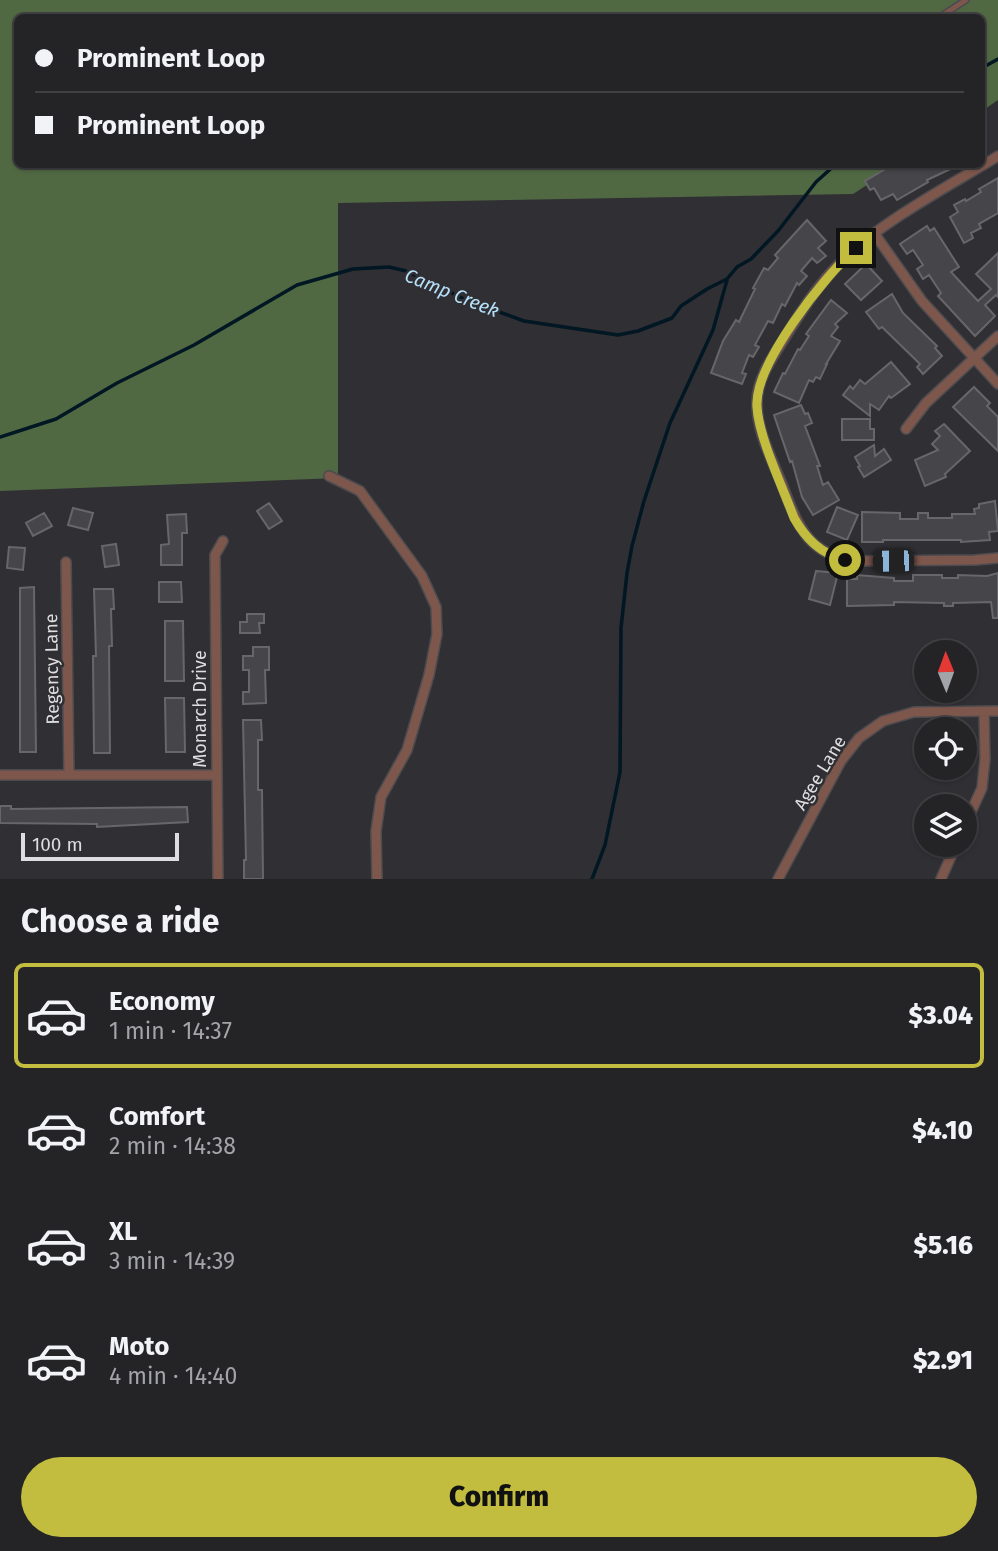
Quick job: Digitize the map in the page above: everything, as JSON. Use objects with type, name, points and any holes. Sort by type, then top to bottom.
[{"type":"street","points":[[979,168],[874,233],[846,257],[811,296],[767,368],[757,402],[761,429],[794,518],[802,532],[830,555],[845,560],[998,558]]},
{"type":"street","points":[[874,233],[922,301],[998,384]]},
{"type":"street","points":[[906,429],[926,403],[998,336]]},
{"type":"street","points":[[329,476],[360,491],[422,576],[436,607],[437,634],[429,675],[407,750],[381,797],[376,831],[377,879]]},
{"type":"street","name":"Monarch Drive","points":[[218,879],[215,555],[223,541]]},
{"type":"street","name":"Regency Lane","points":[[66,562],[69,774]]},
{"type":"street","name":"Agee Lane","points":[[778,879],[841,761],[859,738],[883,721],[914,712],[998,712]]},
{"type":"street","points":[[977,799],[982,788],[985,759],[984,712]]},
{"type":"street","points":[[0,775],[216,775]]},
{"type":"street","points":[[941,879],[951,857]]},
{"type":"lane","points":[[944,14],[966,0]]},
{"type":"green space","points":[[0,0],[998,0],[998,100],[985,109],[985,14],[14,14],[14,168],[893,168],[853,194],[338,203],[338,478],[0,491]]},
{"type":"building","points":[[887,168],[952,168],[927,180],[928,182],[897,200],[893,194],[881,200],[874,188],[870,190],[865,181]]},
{"type":"building","points":[[998,178],[998,213],[979,224],[981,228],[971,233],[973,238],[964,243],[950,217],[958,212],[954,205],[981,192],[979,189]]},
{"type":"building","points":[[807,220],[826,241],[818,248],[826,256],[817,263],[812,258],[801,271],[807,276],[799,285],[797,283],[773,323],[768,321],[755,345],[759,347],[753,357],[749,355],[742,373],[746,374],[742,384],[711,373],[723,341],[736,320],[739,322],[764,268],[768,270],[778,258],[775,255]]},
{"type":"building","points":[[927,226],[930,231],[934,228],[959,267],[951,272],[978,301],[991,289],[976,274],[998,253],[998,297],[996,295],[985,305],[995,316],[975,336],[938,296],[941,293],[929,275],[923,279],[917,269],[923,265],[913,250],[907,254],[900,244]]},
{"type":"building","points":[[866,264],[882,281],[861,300],[845,284]]},
{"type":"building","points":[[892,294],[903,313],[937,346],[935,348],[942,356],[923,374],[917,367],[920,364],[882,327],[879,329],[866,312]]},
{"type":"building","points":[[831,300],[847,313],[835,324],[838,327],[831,336],[840,341],[820,379],[816,377],[813,382],[809,380],[799,403],[774,392],[798,349],[800,350],[809,336],[806,334]]},
{"type":"building","points":[[891,362],[910,384],[891,398],[889,396],[879,410],[870,404],[870,416],[843,395],[850,386],[853,389],[860,380],[865,384]]},
{"type":"building","points":[[974,387],[990,403],[987,406],[998,417],[998,451],[953,407]]},
{"type":"building","points":[[801,405],[812,423],[805,426],[820,466],[817,466],[823,485],[828,482],[839,500],[813,515],[802,497],[792,461],[790,462],[774,415]]},
{"type":"building","points":[[842,419],[870,419],[874,440],[842,440]]},
{"type":"building","points":[[944,424],[970,451],[945,474],[946,477],[925,486],[915,460],[938,450],[932,444],[940,436],[935,431]]},
{"type":"building","points":[[874,445],[875,456],[884,449],[891,460],[864,477],[855,457]]},
{"type":"building","points":[[995,501],[998,531],[989,532],[990,540],[862,542],[862,512],[900,513],[900,519],[918,519],[918,513],[928,513],[928,518],[952,518],[952,514],[975,514],[974,509],[979,508],[979,504]]},
{"type":"building","points":[[269,503],[282,521],[269,529],[257,511]]},
{"type":"building","points":[[837,507],[858,515],[847,540],[827,532]]},
{"type":"building","points":[[73,508],[93,513],[88,530],[68,525]]},
{"type":"building","points":[[44,513],[52,526],[33,536],[26,523]]},
{"type":"building","points":[[186,514],[187,533],[182,533],[182,565],[161,565],[161,545],[169,544],[167,515]]},
{"type":"building","points":[[116,544],[119,565],[105,567],[102,546]]},
{"type":"building","points":[[9,547],[25,548],[23,570],[7,568]]},
{"type":"building","points":[[816,571],[838,573],[830,605],[809,599]]},
{"type":"building","points":[[998,573],[998,618],[993,618],[991,602],[953,603],[953,606],[944,606],[944,603],[894,602],[894,605],[847,606],[847,579],[857,579],[857,575],[913,581],[913,575],[958,578],[958,575],[987,576]]},
{"type":"building","points":[[159,582],[181,582],[182,602],[159,602]]},
{"type":"building","points":[[34,587],[36,752],[20,752],[20,588]]},
{"type":"building","points":[[94,589],[113,589],[112,646],[109,646],[110,753],[94,753]]},
{"type":"building","points":[[247,614],[264,614],[264,623],[259,623],[260,633],[240,633],[240,622],[247,622]]},
{"type":"building","points":[[165,621],[183,621],[184,681],[165,681]]},
{"type":"building","points":[[253,647],[269,647],[269,670],[265,670],[266,703],[243,704],[243,692],[249,692],[249,670],[243,670],[243,656],[253,656]]},
{"type":"building","points":[[165,698],[184,698],[185,752],[166,752]]},
{"type":"building","points":[[243,720],[261,720],[262,740],[258,740],[258,790],[262,790],[263,879],[244,879],[246,860]]},
{"type":"building","points":[[0,806],[11,806],[11,809],[187,807],[188,822],[97,827],[97,824],[0,823]]},
{"type":"waterway","name":"Camp Creek","points":[[985,66],[998,59]]},
{"type":"waterway","name":"Camp Creek","points":[[0,437],[56,419],[117,383],[194,345],[297,285],[353,269],[389,267],[406,271],[464,299],[524,321],[618,335],[638,331],[672,318],[681,306],[727,279],[737,267],[751,259],[778,231],[816,182],[832,168]]},
{"type":"waterway","points":[[592,879],[605,845],[620,772],[621,628],[632,546],[670,423],[713,330],[727,280]]},
{"type":"route","points":[[845,560],[830,555],[815,545],[802,532],[794,518],[761,429],[757,393],[767,368],[805,305],[829,274],[856,248]]}]
